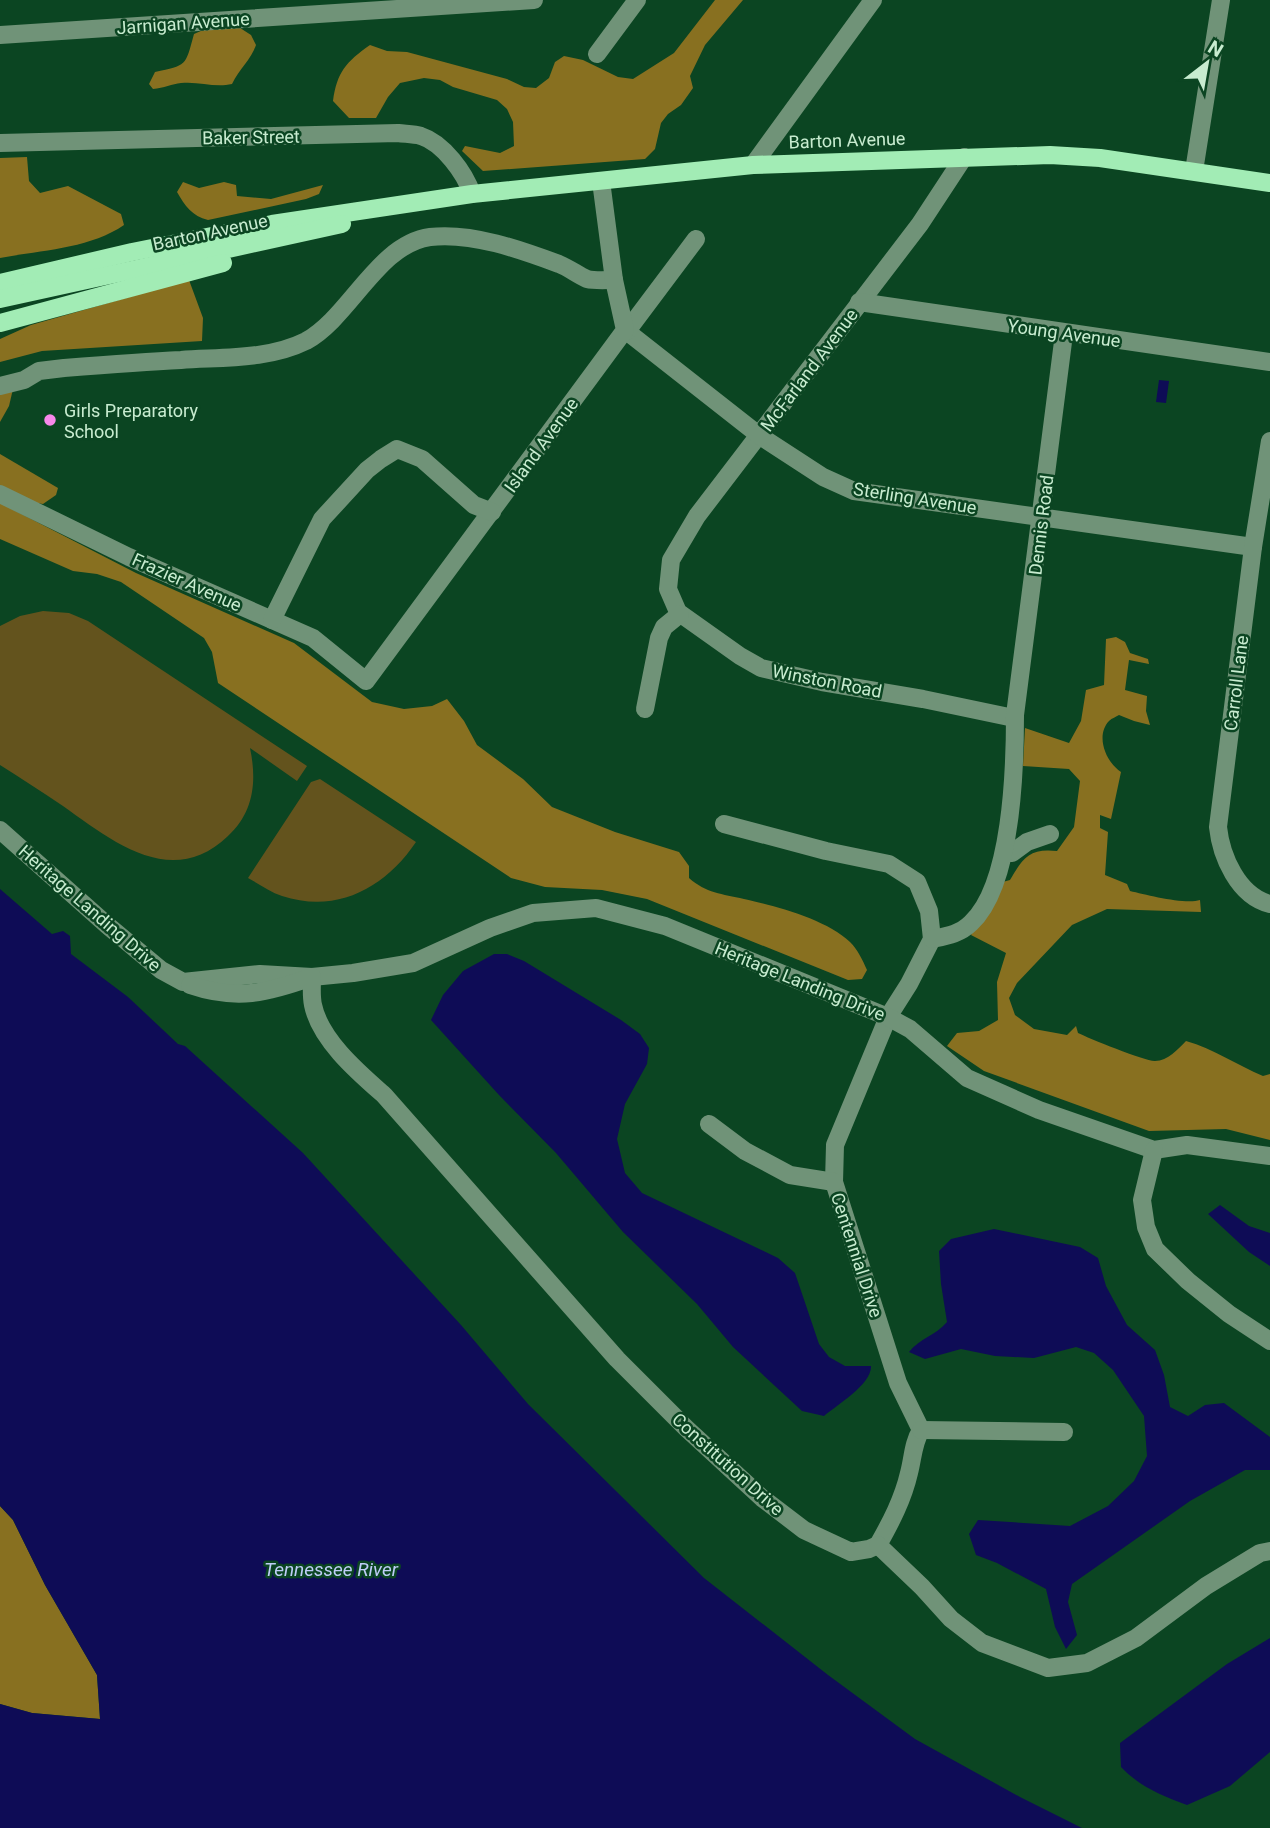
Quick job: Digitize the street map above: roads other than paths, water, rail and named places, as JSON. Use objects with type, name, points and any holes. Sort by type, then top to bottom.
[{"type":"main road","name":"Barton Avenue","points":[[0,283],[132,252],[272,224],[472,194],[752,165],[1050,155],[1100,158],[1270,183]]},
{"type":"main road","name":"Barton Avenue","points":[[0,299],[360,220],[427,201]]},
{"type":"main road","points":[[0,323],[253,255],[360,220]]},
{"type":"street","name":"Jarnigan Avenue","points":[[0,35],[534,0]]},
{"type":"street","points":[[597,54],[637,0]]},
{"type":"street","points":[[752,165],[873,0]]},
{"type":"street","points":[[1194,171],[1221,0]]},
{"type":"street","name":"Baker Street","points":[[0,144],[398,133],[423,136],[450,156],[466,177],[472,194]]},
{"type":"street","name":"McFarland Avenue","points":[[668,589],[671,561],[697,516],[920,224],[964,157]]},
{"type":"street","points":[[601,181],[614,280],[626,330]]},
{"type":"street","points":[[0,386],[11,385],[39,371],[51,369],[244,356],[276,351],[305,341],[325,327],[389,259],[413,243],[429,237],[453,237],[512,247],[570,268],[588,279],[614,280]]},
{"type":"street","name":"Island Avenue","points":[[366,681],[695,239]]},
{"type":"street","name":"Young Avenue","points":[[859,302],[1270,362]]},
{"type":"street","name":"Sterling Avenue","points":[[626,330],[760,436],[822,477],[854,491],[1253,547]]},
{"type":"street","name":"Dennis Road","points":[[932,939],[953,935],[972,923],[989,896],[1005,852],[1015,746],[1015,715],[1064,334]]},
{"type":"street","name":"Carroll Lane","points":[[1270,441],[1253,547],[1218,827],[1220,847],[1237,878],[1244,888],[1270,904]]},
{"type":"street","points":[[272,620],[323,519],[367,470],[380,458],[397,449],[422,459],[474,505],[492,512]]},
{"type":"street","name":"Frazier Avenue","points":[[0,494],[130,557],[313,638],[366,681]]},
{"type":"street","name":"Winston Road","points":[[668,589],[680,614],[761,668],[1009,717],[1015,715]]},
{"type":"street","points":[[645,709],[659,638],[664,627],[680,614]]},
{"type":"street","points":[[724,824],[890,864],[916,882],[929,911],[932,939]]},
{"type":"street","name":"Heritage Landing Drive","points":[[0,830],[161,970],[183,982],[260,974],[312,977],[413,963],[490,928],[533,913],[596,908],[666,926],[888,1017],[911,1029],[967,1078],[1039,1110],[1154,1150],[1188,1145],[1270,1156]]},
{"type":"street","points":[[1005,852],[1012,853],[1027,842],[1051,834]]},
{"type":"street","name":"Centennial Drive","points":[[921,1430],[898,1383],[834,1182],[835,1145],[888,1017],[932,939]]},
{"type":"street","name":"Constitution Drive","points":[[312,977],[313,1005],[323,1029],[352,1066],[384,1096],[617,1359],[762,1498],[804,1530],[851,1552],[878,1545]]},
{"type":"street","points":[[709,1124],[745,1151],[790,1175],[834,1182]]},
{"type":"street","points":[[1154,1150],[1142,1200],[1146,1227],[1155,1249],[1188,1281],[1229,1314],[1270,1341]]},
{"type":"street","points":[[1064,1432],[921,1430],[916,1438],[909,1474],[894,1517],[878,1545],[951,1619],[982,1643],[1048,1668],[1087,1663],[1136,1637],[1206,1586],[1261,1553],[1270,1551]]},
{"type":"water","points":[[1159,380],[1169,381],[1166,403],[1156,402]]},
{"type":"water","name":"Tennessee River","points":[[0,889],[52,934],[63,931],[70,936],[71,954],[128,997],[303,1153],[461,1325],[528,1404],[704,1578],[915,1739],[1082,1828],[0,1828],[0,1704],[32,1713],[100,1719],[97,1675],[45,1585],[13,1520],[0,1506]]},
{"type":"water","points":[[494,954],[507,954],[524,961],[640,1034],[649,1048],[647,1064],[625,1104],[617,1139],[625,1173],[642,1193],[778,1258],[795,1273],[819,1344],[829,1357],[845,1366],[871,1366],[870,1373],[860,1387],[824,1416],[802,1411],[733,1347],[697,1304],[623,1232],[556,1153],[431,1020],[443,995],[463,971]]},
{"type":"water","points":[[1220,1205],[1249,1226],[1270,1233],[1270,1266],[1249,1252],[1208,1214]]},
{"type":"water","points":[[994,1229],[1080,1247],[1098,1258],[1106,1286],[1127,1325],[1155,1350],[1164,1375],[1170,1407],[1188,1416],[1205,1405],[1224,1403],[1270,1437],[1270,1470],[1245,1470],[1190,1501],[1072,1584],[1068,1602],[1077,1635],[1066,1649],[1055,1627],[1046,1589],[976,1555],[969,1534],[978,1520],[1070,1526],[1108,1506],[1134,1481],[1147,1456],[1144,1416],[1113,1370],[1094,1353],[1076,1347],[1034,1358],[995,1356],[961,1349],[925,1359],[909,1352],[947,1322],[939,1251],[951,1239]]},
{"type":"water","points":[[1270,1638],[1270,1752],[1230,1786],[1187,1805],[1151,1790],[1121,1767],[1120,1743],[1227,1664]]},
{"type":"place","name":"Girls Preparatory School","points":[[50,420]]}]
